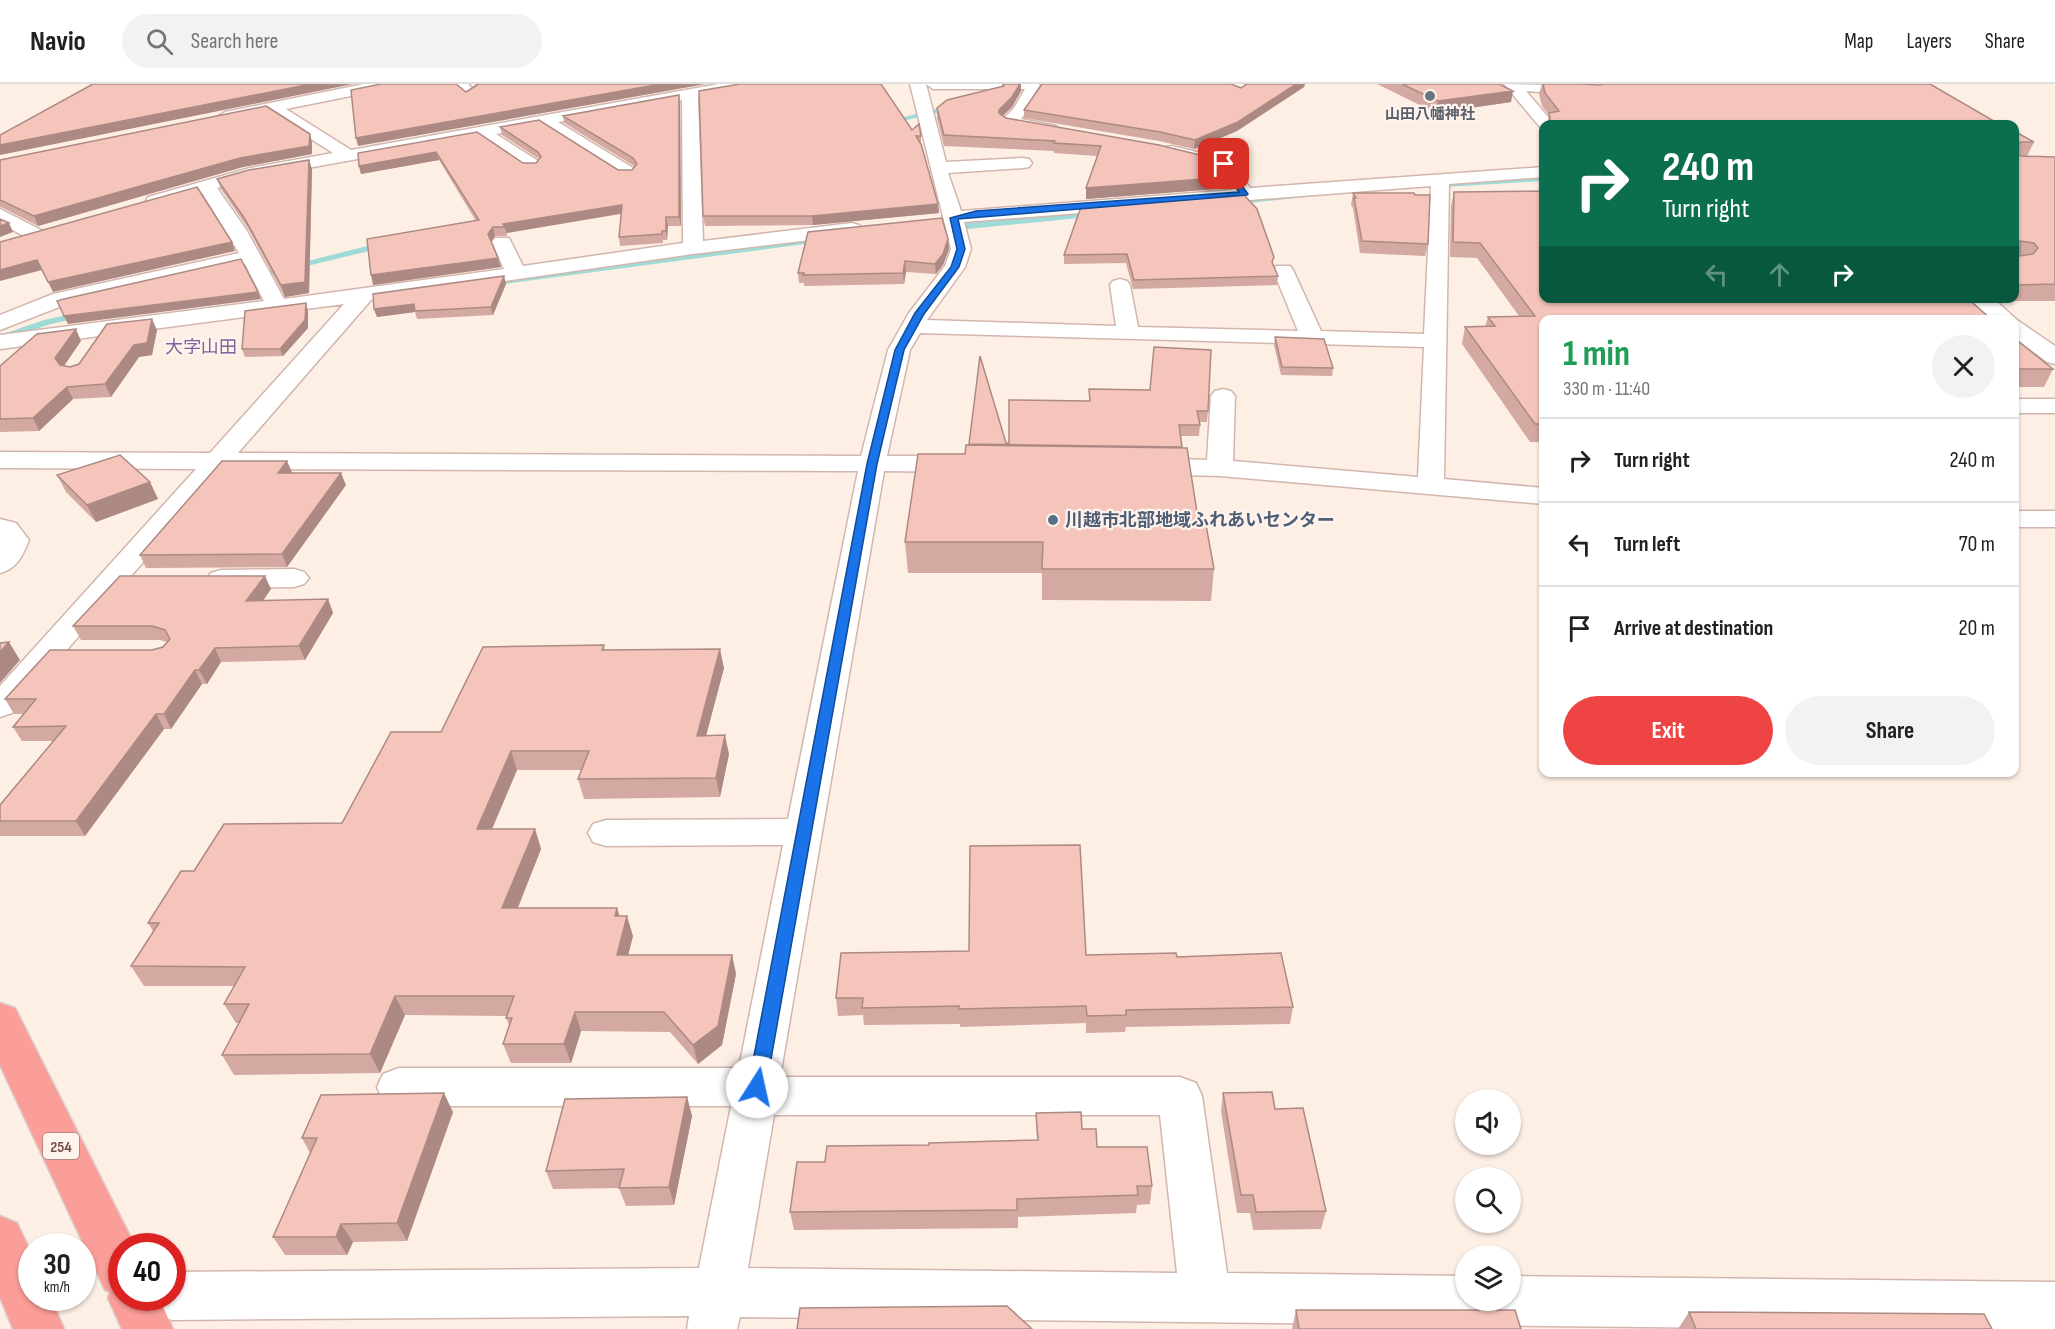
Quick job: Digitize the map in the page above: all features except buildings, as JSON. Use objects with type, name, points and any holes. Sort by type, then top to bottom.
[{"type":"highway","name":"254","points":[[0,1020],[108,1244]]},
{"type":"highway","points":[[0,1239],[18,1294]]},
{"type":"highway","points":[[139,1311],[148,1329]]},
{"type":"street","points":[[206,120],[386,84]]},
{"type":"street","points":[[138,206],[290,162],[348,155],[690,94],[710,87],[744,84]]},
{"type":"street","points":[[716,1310],[872,464],[899,350],[920,313],[955,267],[961,249],[954,219],[944,195],[928,115],[918,84]]},
{"type":"street","points":[[933,84],[1028,84],[1033,90],[1020,111],[1009,121],[1068,133]]},
{"type":"street","points":[[1513,85],[1596,91],[1610,88],[1608,84]]},
{"type":"street","points":[[1513,85],[1543,120]]},
{"type":"street","points":[[690,94],[693,248]]},
{"type":"street","points":[[555,100],[574,115]]},
{"type":"street","points":[[272,107],[348,155]]},
{"type":"street","points":[[468,115],[484,131],[532,165]]},
{"type":"street","points":[[543,120],[627,172]]},
{"type":"street","points":[[1159,148],[1224,164],[1244,194]]},
{"type":"street","points":[[939,168],[1023,163]]},
{"type":"street","points":[[931,222],[976,214],[1539,172]]},
{"type":"street","points":[[1480,176],[1493,191]]},
{"type":"street","points":[[1431,484],[1440,179]]},
{"type":"street","points":[[206,186],[237,231],[278,307]]},
{"type":"street","points":[[0,215],[41,234],[9,243]]},
{"type":"street","points":[[0,342],[278,307],[693,248],[875,227]]},
{"type":"street","points":[[502,242],[516,273]]},
{"type":"street","points":[[0,323],[61,299],[250,257]]},
{"type":"street","points":[[1283,270],[1312,337]]},
{"type":"street","points":[[1120,285],[1128,333]]},
{"type":"street","points":[[0,706],[364,295]]},
{"type":"street","points":[[1984,303],[2000,315]]},
{"type":"street","points":[[913,326],[1435,341]]},
{"type":"street","points":[[2019,326],[2055,330]]},
{"type":"street","points":[[87,354],[105,328]]},
{"type":"street","points":[[2019,330],[2055,357]]},
{"type":"street","points":[[1220,468],[1223,396]]},
{"type":"street","points":[[2019,406],[2055,406]]},
{"type":"street","points":[[0,460],[990,464]]},
{"type":"street","points":[[1118,465],[1220,468],[1431,484],[1539,495]]},
{"type":"street","points":[[2019,519],[2055,519]]},
{"type":"street","points":[[0,527],[6,529],[15,540],[10,553],[0,564]]},
{"type":"street","points":[[198,579],[294,578]]},
{"type":"street","points":[[114,579],[150,579]]},
{"type":"street","points":[[48,652],[81,652]]},
{"type":"street","points":[[606,833],[804,832]]},
{"type":"street","points":[[399,1087],[1180,1096],[1205,1297]]},
{"type":"street","points":[[186,1296],[716,1310],[1205,1297],[1584,1316],[2011,1318],[2055,1307]]},
{"type":"waterway","points":[[885,123],[955,106]]},
{"type":"waterway","points":[[1430,186],[1539,179]]},
{"type":"waterway","points":[[1230,202],[1293,196]]},
{"type":"waterway","points":[[946,228],[1096,214]]},
{"type":"waterway","points":[[497,282],[824,239]]},
{"type":"waterway","points":[[249,277],[387,244]]},
{"type":"waterway","points":[[0,338],[48,322],[85,314]]},
{"type":"place","name":"山田八幡神社","points":[[1430,96]]},
{"type":"place","name":"川越市北部地域ふれあいセンター","points":[[1053,520]]},
{"type":"district","name":"大字山田","points":[[201,347]]},
{"type":"route","points":[[757,1087],[872,464],[899,350],[920,313],[955,267],[961,249],[954,218],[976,214],[1244,194],[1224,164]]}]
